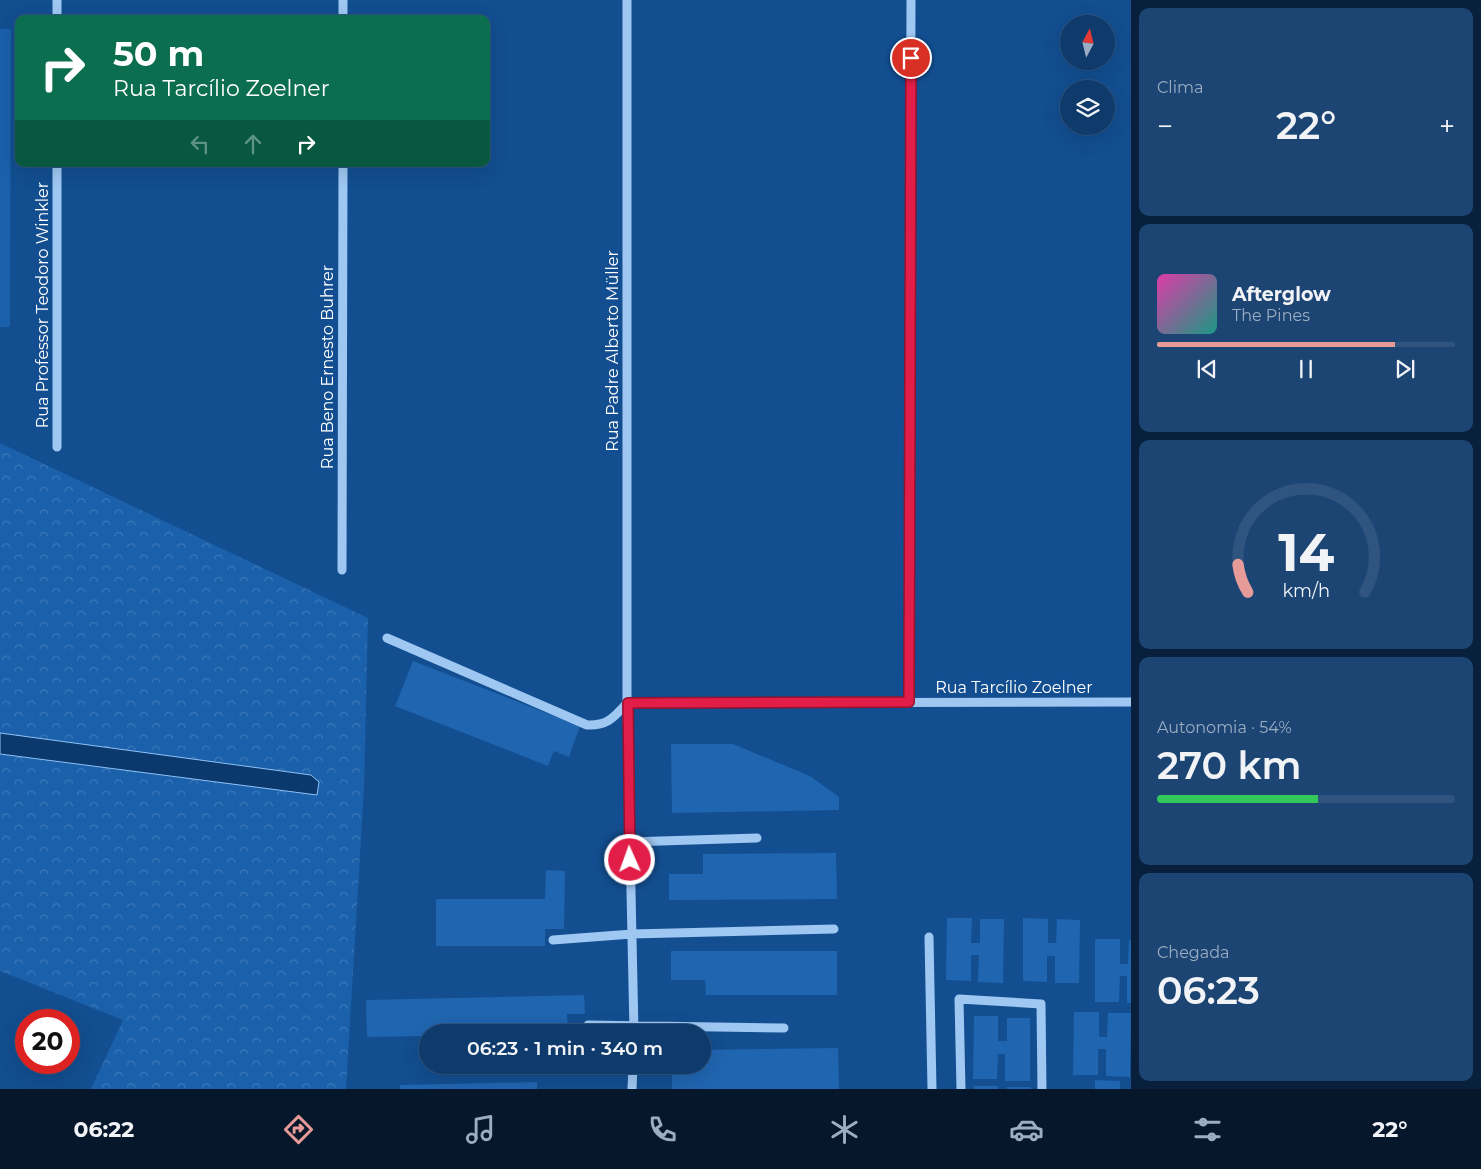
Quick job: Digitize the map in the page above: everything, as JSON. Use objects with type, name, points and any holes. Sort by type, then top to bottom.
[{"type":"street","points":[[57,0],[57,15]]},
{"type":"street","points":[[343,0],[343,15]]},
{"type":"street","name":"Rua Padre Alberto Müller","points":[[627,0],[628,703],[629,842],[634,1024]]},
{"type":"street","points":[[909,702],[911,0]]},
{"type":"street","name":"Rua Professor Teodoro Winkler","points":[[57,167],[57,447]]},
{"type":"street","name":"Rua Beno Ernesto Buhrer","points":[[342,570],[343,167]]},
{"type":"street","points":[[387,638],[587,725],[599,725],[610,722],[628,703]]},
{"type":"street","name":"Rua Tarcílio Zoelner","points":[[628,703],[1131,702]]},
{"type":"street","points":[[629,842],[757,838]]},
{"type":"street","points":[[553,940],[632,934],[834,929]]},
{"type":"street","points":[[929,937],[932,1089]]},
{"type":"street","points":[[961,1089],[959,999],[1040,1004],[1042,1089]]},
{"type":"street","points":[[711,1028],[784,1028]]},
{"type":"street","points":[[632,1089],[633,1074]]},
{"type":"green space","points":[[0,29],[11,29],[10,327],[0,327]]},
{"type":"green space","points":[[0,443],[368,618],[364,788],[346,1089],[91,1089],[123,1020],[0,971]]},
{"type":"shaded area","points":[[0,733],[311,775],[319,782],[317,795],[0,754]]},
{"type":"building","points":[[413,661],[580,726],[569,757],[554,751],[548,766],[395,706]]},
{"type":"building","points":[[671,744],[733,744],[810,776],[839,797],[839,810],[672,813]]},
{"type":"building","points":[[836,853],[837,899],[669,900],[669,874],[703,874],[703,854]]},
{"type":"building","points":[[546,870],[565,871],[564,929],[545,929],[545,946],[436,946],[436,899],[545,899]]},
{"type":"building","points":[[947,918],[972,918],[971,943],[980,943],[980,919],[1004,919],[1003,983],[978,982],[979,955],[971,955],[971,981],[946,980]]},
{"type":"building","points":[[1023,918],[1048,919],[1048,943],[1056,943],[1057,919],[1080,920],[1079,983],[1055,983],[1055,956],[1047,956],[1047,982],[1023,981]]},
{"type":"building","points":[[1095,939],[1120,939],[1120,964],[1128,964],[1129,940],[1131,940],[1131,1003],[1127,1003],[1127,976],[1120,976],[1119,1002],[1095,1002]]},
{"type":"building","points":[[671,951],[837,951],[837,995],[706,995],[705,980],[671,980]]},
{"type":"building","points":[[584,995],[585,1014],[567,1014],[568,1024],[419,1024],[419,1036],[367,1037],[366,1000]]},
{"type":"building","points":[[1074,1012],[1099,1012],[1099,1037],[1107,1037],[1108,1013],[1131,1013],[1130,1077],[1106,1076],[1106,1049],[1098,1049],[1098,1075],[1073,1075]]},
{"type":"building","points":[[974,1016],[998,1016],[998,1041],[1007,1041],[1007,1018],[1030,1018],[1030,1081],[1005,1081],[1005,1054],[998,1054],[997,1079],[973,1079]]},
{"type":"building","points":[[838,1048],[839,1089],[672,1089],[672,1074],[711,1074],[711,1050]]},
{"type":"building","points":[[1095,1080],[1120,1081],[1120,1089],[1095,1089]]},
{"type":"building","points":[[537,1082],[537,1089],[400,1089],[400,1085]]},
{"type":"building","points":[[974,1086],[998,1086],[998,1089],[974,1089]]},
{"type":"building","points":[[1007,1087],[1031,1087],[1031,1089],[1007,1089]]},
{"type":"route","points":[[630,860],[628,703],[909,702],[911,58]]}]
